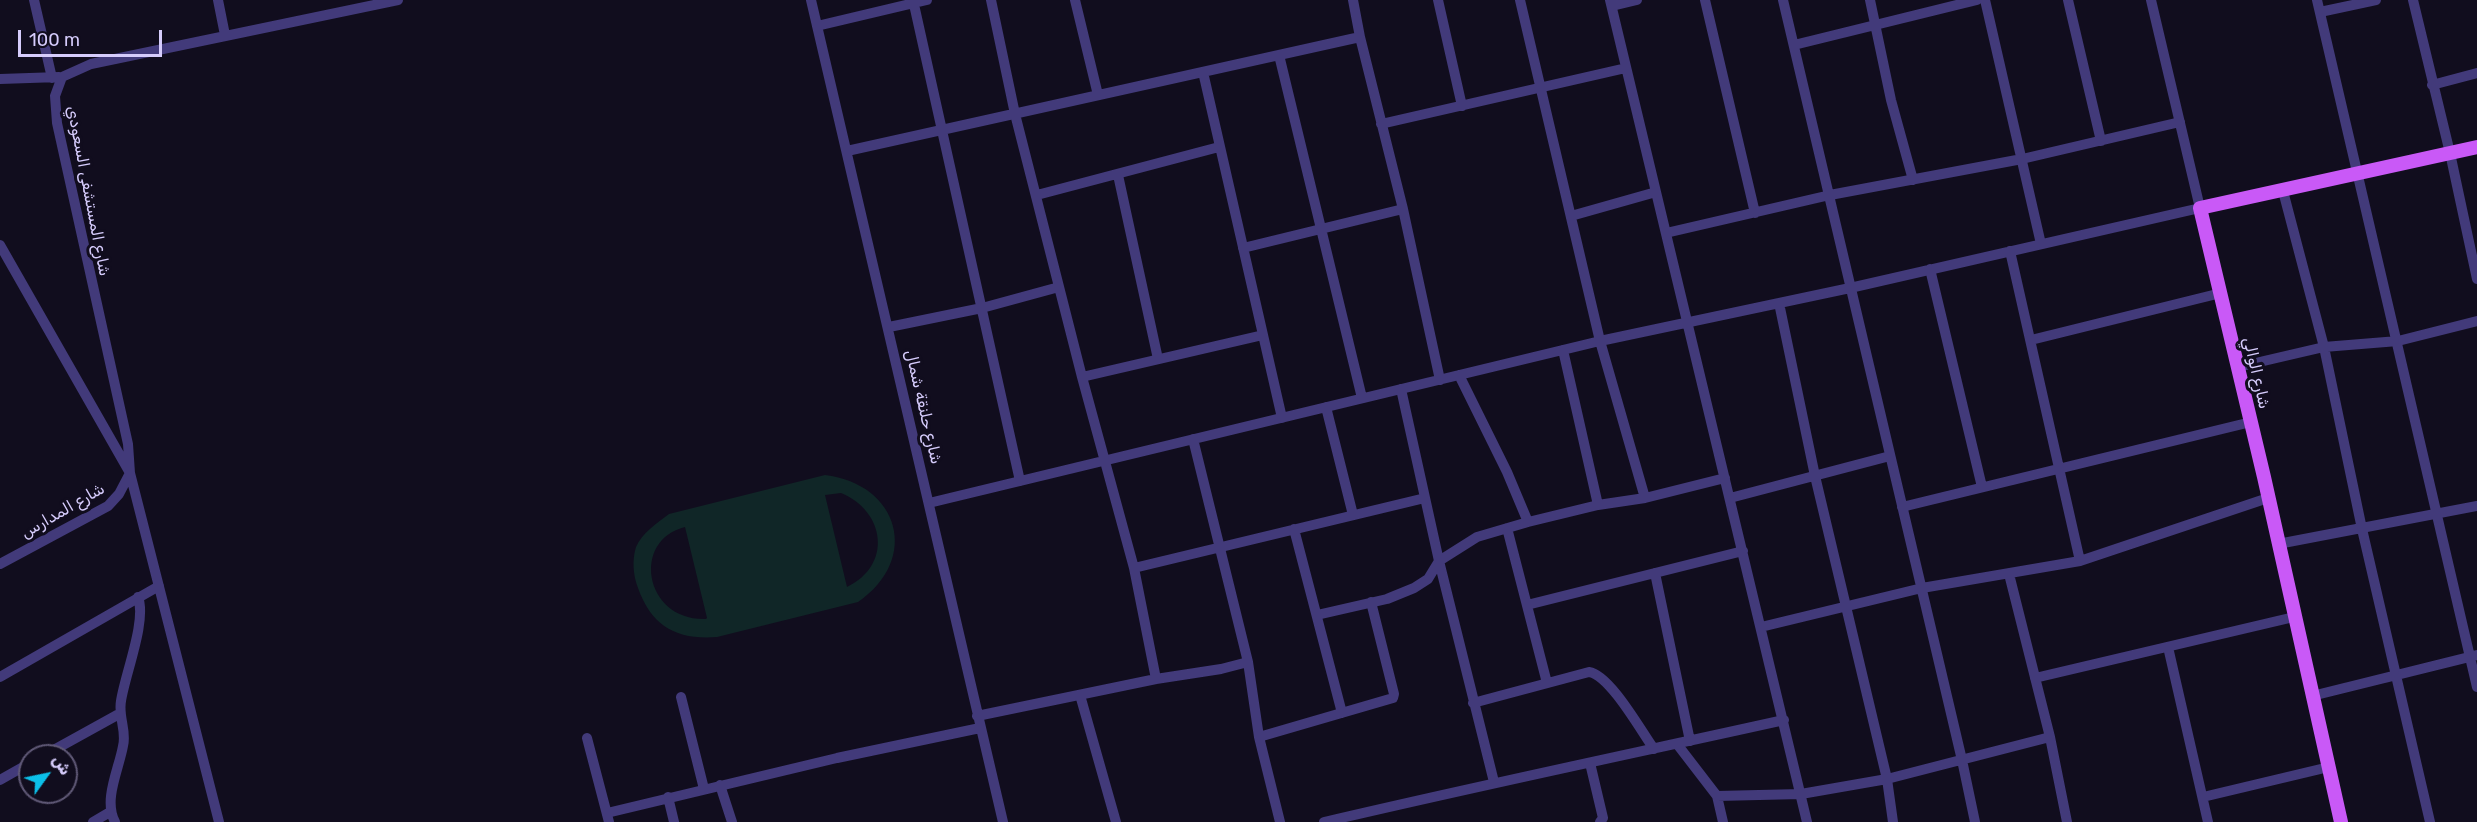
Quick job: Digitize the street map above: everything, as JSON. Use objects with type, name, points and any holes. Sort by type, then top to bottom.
[{"type":"main road","points":[[2200,208],[2477,147]]},
{"type":"main road","name":"شارع الوالي","points":[[2200,208],[2251,422],[2341,822]]},
{"type":"street","points":[[34,0],[57,77]]},
{"type":"street","points":[[218,0],[225,35]]},
{"type":"street","points":[[1,76],[57,77],[91,64],[398,0]]},
{"type":"street","name":"شارع حلنقة شمال","points":[[811,0],[1003,822]]},
{"type":"street","points":[[817,26],[927,0]]},
{"type":"street","points":[[991,0],[1015,114],[1082,377],[1134,568],[1156,679]]},
{"type":"street","points":[[1075,0],[1098,95]]},
{"type":"street","points":[[1353,0],[1360,37],[1403,209],[1440,380]]},
{"type":"street","points":[[1438,0],[1462,106]]},
{"type":"street","points":[[1520,0],[1600,341],[1645,498]]},
{"type":"street","points":[[1637,0],[1611,3],[1807,822]]},
{"type":"street","points":[[1705,0],[1755,213]]},
{"type":"street","points":[[1784,0],[1975,822]]},
{"type":"street","points":[[1870,0],[1891,100],[1913,180]]},
{"type":"street","points":[[1794,45],[1977,0]]},
{"type":"street","points":[[1985,0],[2041,244]]},
{"type":"street","points":[[2068,0],[2101,141]]},
{"type":"street","points":[[929,504],[1600,341],[1850,288],[2200,208],[2151,0]]},
{"type":"street","points":[[2317,0],[2398,341],[2436,516],[2473,656],[2477,687]]},
{"type":"street","points":[[2320,12],[2376,0]]},
{"type":"street","points":[[2413,0],[2450,153],[2477,279]]},
{"type":"street","points":[[913,2],[1020,481]]},
{"type":"street","points":[[847,151],[1360,37]]},
{"type":"street","points":[[1279,55],[1362,398]]},
{"type":"street","points":[[1381,124],[1626,68]]},
{"type":"street","points":[[1203,72],[1218,147],[1282,418]]},
{"type":"street","points":[[2432,85],[2477,73]]},
{"type":"street","name":"شارع المستشفى السعودي","points":[[57,77],[56,115],[90,280],[124,423],[130,473]]},
{"type":"street","points":[[1666,234],[1830,195],[2022,159],[2180,122]]},
{"type":"street","points":[[1037,195],[1218,147]]},
{"type":"street","points":[[1118,175],[1158,359]]},
{"type":"street","points":[[2283,191],[2324,347],[2362,529],[2430,822]]},
{"type":"street","points":[[1571,216],[1656,192]]},
{"type":"street","points":[[1243,248],[1403,209]]},
{"type":"street","points":[[0,245],[130,473],[219,822]]},
{"type":"street","points":[[2010,251],[2080,561]]},
{"type":"street","points":[[1930,269],[1982,487]]},
{"type":"street","points":[[889,327],[982,308],[1059,288]]},
{"type":"street","points":[[2031,340],[2221,293]]},
{"type":"street","points":[[1779,303],[1815,476],[1887,779],[1893,822]]},
{"type":"street","points":[[2238,367],[2324,347],[2398,341],[2477,321]]},
{"type":"street","points":[[1082,377],[1263,335]]},
{"type":"street","points":[[1563,350],[1598,506]]},
{"type":"street","points":[[1459,375],[1507,472],[1528,522]]},
{"type":"street","points":[[1401,389],[1439,561],[1494,782]]},
{"type":"street","points":[[1326,407],[1353,515]]},
{"type":"street","points":[[1902,507],[2251,422]]},
{"type":"street","points":[[1193,439],[1248,662],[1259,737],[1280,822]]},
{"type":"street","points":[[1730,498],[1890,456]]},
{"type":"street","name":"شارع المدارس","points":[[0,564],[108,506],[119,494],[130,473]]},
{"type":"street","points":[[1317,615],[1371,602],[1414,588],[1428,579],[1439,561],[1477,537],[1528,522],[1645,498],[1725,478]]},
{"type":"street","points":[[1134,568],[1425,498]]},
{"type":"street","points":[[1761,627],[1922,588],[2080,561],[2268,498]]},
{"type":"street","points":[[2278,544],[2436,516],[2477,506]]},
{"type":"street","points":[[1507,528],[1547,683]]},
{"type":"street","points":[[1294,529],[1342,713]]},
{"type":"street","points":[[1527,606],[1743,552]]},
{"type":"street","points":[[1655,573],[1690,741]]},
{"type":"street","points":[[2009,574],[2050,737],[2067,822]]},
{"type":"street","points":[[0,677],[159,586]]},
{"type":"street","points":[[93,822],[113,817],[110,802],[124,744],[124,733],[119,714],[141,614],[138,597]]},
{"type":"street","points":[[1259,737],[1389,701],[1394,694],[1371,602]]},
{"type":"street","points":[[2036,678],[2294,617]]},
{"type":"street","points":[[2168,647],[2208,822]]},
{"type":"street","points":[[2312,696],[2396,677],[2473,656]]},
{"type":"street","points":[[977,716],[1248,662]]},
{"type":"street","points":[[1473,703],[1589,672],[1596,673],[1608,684],[1654,749]]},
{"type":"street","points":[[1080,695],[1116,822]]},
{"type":"street","points":[[681,697],[704,789]]},
{"type":"street","points":[[65,744],[119,714]]},
{"type":"street","points":[[1324,822],[1494,782],[1784,720]]},
{"type":"street","points":[[587,738],[608,818],[668,797],[980,728]]},
{"type":"street","points":[[1717,796],[1801,794],[1887,779],[2050,737]]},
{"type":"street","points":[[1677,744],[1717,796],[1723,822]]},
{"type":"street","points":[[1590,763],[1603,818],[1600,822]]},
{"type":"street","points":[[2203,797],[2329,767]]},
{"type":"street","points":[[0,780],[18,770]]},
{"type":"street","points":[[720,785],[732,822]]},
{"type":"street","points":[[668,797],[674,822]]},
{"type":"green space","points":[[825,475],[850,481],[870,493],[885,508],[893,526],[895,545],[890,565],[878,585],[858,602],[717,637],[690,636],[668,628],[651,613],[638,588],[634,573],[636,547],[650,529],[669,514]],"holes":[[[841,493],[856,501],[867,512],[878,539],[877,552],[872,566],[862,577],[847,587],[825,495]],[[685,527],[707,618],[706,619],[685,616],[669,607],[658,594],[652,579],[652,562],[657,547],[668,535]]]}]
